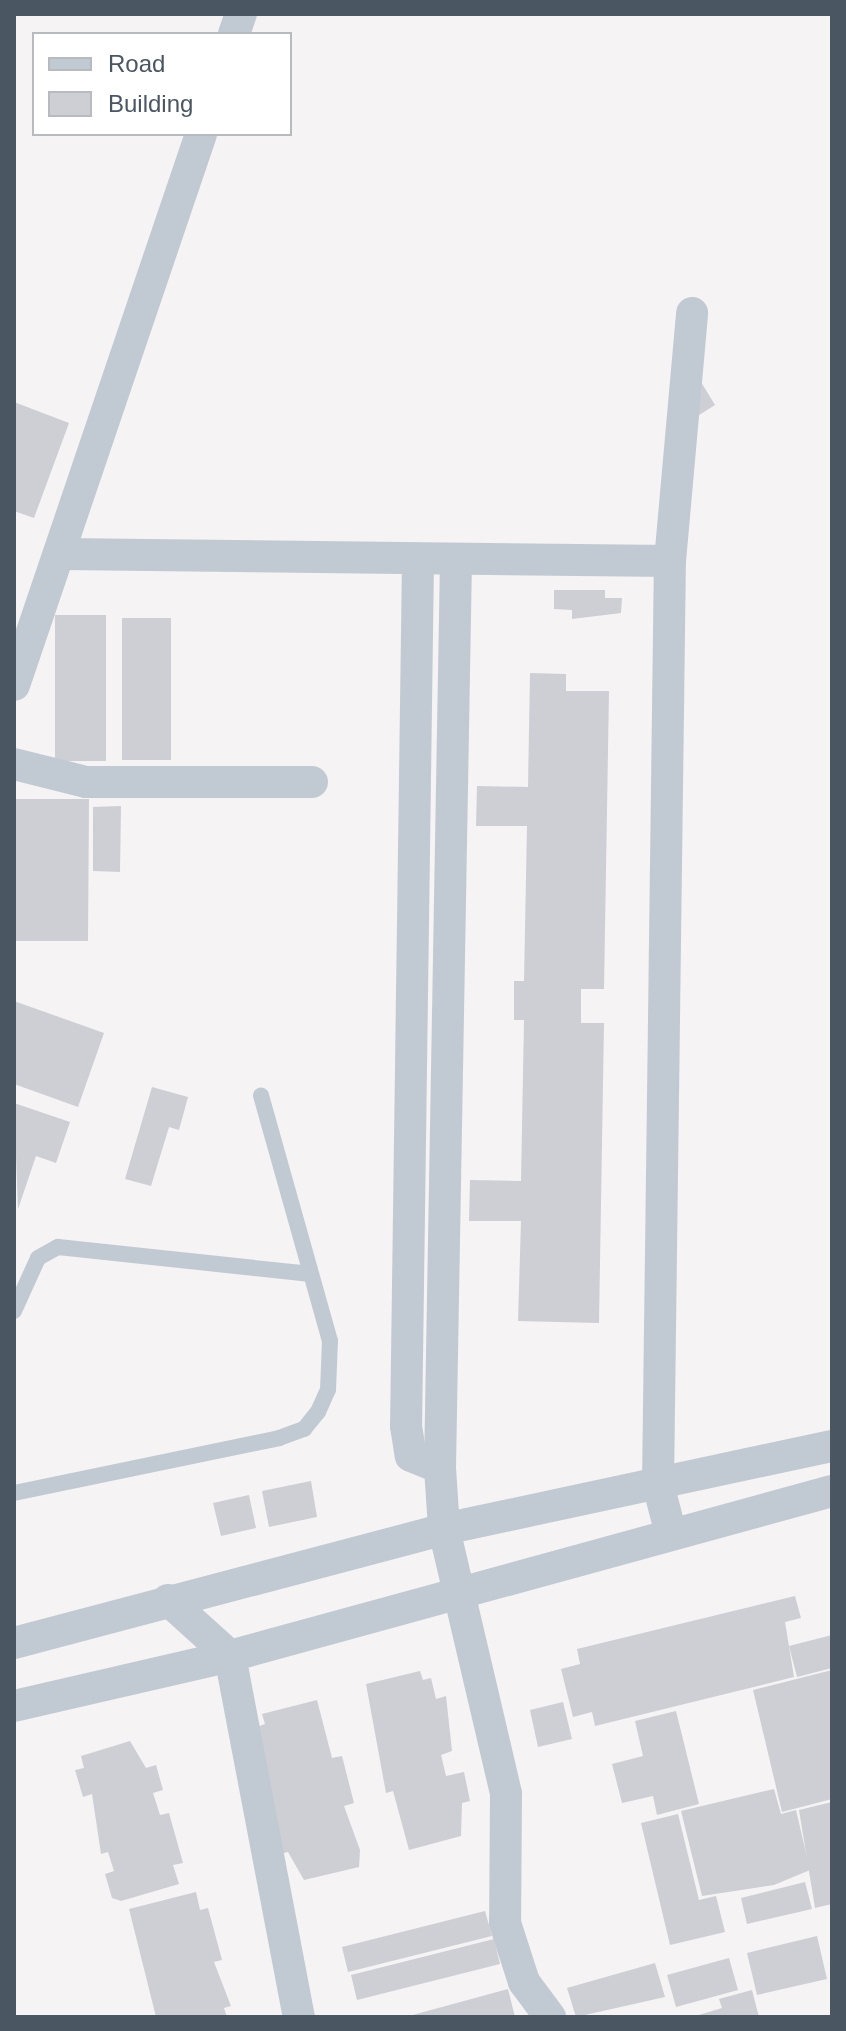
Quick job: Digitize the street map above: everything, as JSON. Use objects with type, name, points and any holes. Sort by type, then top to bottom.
[{"type":"street","points":[[14,685],[62,554],[200,136]]},
{"type":"street","points":[[671,1534],[658,1484],[670,561],[692,313]]},
{"type":"street","points":[[62,554],[670,561]]},
{"type":"street","points":[[418,560],[410,852],[407,1438],[411,1456],[440,1468]]},
{"type":"street","points":[[456,560],[440,1468],[444,1529],[506,1794],[505,1923],[524,1982],[550,2017]]},
{"type":"street","points":[[414,751],[452,748]]},
{"type":"street","points":[[14,764],[86,782],[312,782]]},
{"type":"street","points":[[410,852],[449,852]]},
{"type":"street","points":[[408,1157],[444,1156]]},
{"type":"street","points":[[408,1252],[445,1249]]},
{"type":"street","points":[[14,1643],[444,1529],[832,1446]]},
{"type":"street","points":[[14,1706],[230,1656],[832,1491]]},
{"type":"street","points":[[168,1600],[230,1656],[299,2017]]},
{"type":"lane","points":[[14,1493],[304,1429],[318,1412],[331,1368],[323,1309],[309,1274],[261,1096]]},
{"type":"lane","points":[[14,1311],[38,1258],[58,1247],[309,1274]]},
{"type":"building","points":[[698,377],[715,405],[696,417]]},
{"type":"building","points":[[14,402],[69,423],[34,518],[14,511]]},
{"type":"building","points":[[554,590],[605,590],[605,598],[622,598],[621,613],[572,619],[572,610],[554,609]]},
{"type":"building","points":[[55,615],[106,615],[106,761],[55,761]]},
{"type":"building","points":[[122,618],[171,618],[171,760],[122,760]]},
{"type":"building","points":[[530,673],[566,674],[566,691],[609,691],[604,989],[581,989],[581,1023],[604,1023],[599,1323],[518,1321],[521,1221],[469,1221],[470,1180],[521,1181],[524,1020],[514,1020],[514,981],[524,981],[527,826],[476,826],[477,786],[528,787]]},
{"type":"building","points":[[14,799],[89,799],[88,941],[14,941]]},
{"type":"building","points":[[121,806],[120,872],[93,871],[93,807]]},
{"type":"building","points":[[14,1001],[104,1033],[78,1107],[14,1084]]},
{"type":"building","points":[[152,1087],[188,1097],[179,1130],[169,1127],[151,1186],[125,1179]]},
{"type":"building","points":[[14,1103],[70,1122],[56,1163],[36,1156],[18,1209]]},
{"type":"building","points":[[311,1481],[317,1517],[269,1527],[262,1491]]},
{"type":"building","points":[[249,1495],[256,1528],[221,1536],[213,1503]]},
{"type":"building","points":[[795,1596],[801,1618],[785,1622],[794,1677],[595,1726],[592,1712],[573,1717],[561,1669],[580,1664],[577,1649]]},
{"type":"building","points":[[832,1635],[832,1668],[797,1677],[789,1646]]},
{"type":"building","points":[[832,1670],[832,1799],[782,1812],[753,1690]]},
{"type":"building","points":[[420,1671],[423,1680],[431,1678],[436,1699],[446,1696],[452,1751],[441,1755],[446,1776],[464,1772],[470,1801],[462,1803],[461,1836],[409,1850],[393,1791],[386,1793],[366,1684]]},
{"type":"building","points":[[317,1700],[332,1758],[342,1756],[354,1803],[344,1806],[360,1850],[359,1867],[304,1880],[288,1852],[280,1854],[257,1727],[265,1724],[262,1714]]},
{"type":"building","points":[[563,1702],[572,1739],[538,1747],[530,1710]]},
{"type":"building","points":[[676,1711],[699,1804],[657,1815],[653,1796],[622,1803],[612,1764],[643,1756],[635,1721]]},
{"type":"building","points":[[130,1741],[146,1768],[156,1765],[163,1790],[153,1793],[160,1815],[169,1813],[183,1863],[173,1865],[179,1884],[121,1901],[112,1898],[105,1874],[114,1871],[108,1852],[101,1854],[92,1794],[83,1797],[75,1770],[84,1768],[81,1756]]},
{"type":"building","points":[[774,1789],[781,1814],[796,1810],[810,1870],[774,1885],[702,1896],[681,1811]]},
{"type":"building","points":[[832,1802],[832,1904],[815,1908],[799,1810]]},
{"type":"building","points":[[678,1814],[699,1900],[716,1896],[725,1932],[670,1945],[641,1823]]},
{"type":"building","points":[[805,1882],[812,1909],[747,1924],[741,1898]]},
{"type":"building","points":[[196,1892],[200,1910],[208,1908],[222,1960],[214,1962],[231,2006],[224,2008],[227,2017],[156,2017],[129,1909]]},
{"type":"building","points":[[485,1911],[492,1936],[348,1972],[342,1947]]},
{"type":"building","points":[[817,1936],[827,1979],[757,1995],[747,1953]]},
{"type":"building","points":[[494,1939],[500,1964],[357,2000],[351,1975]]},
{"type":"building","points":[[729,1958],[738,1990],[676,2007],[667,1975]]},
{"type":"building","points":[[655,1963],[665,1997],[576,2017],[567,1988]]},
{"type":"building","points":[[508,1989],[515,2017],[409,2017],[409,2016]]},
{"type":"building","points":[[752,1990],[759,2017],[692,2017],[722,2008],[719,1999]]}]
